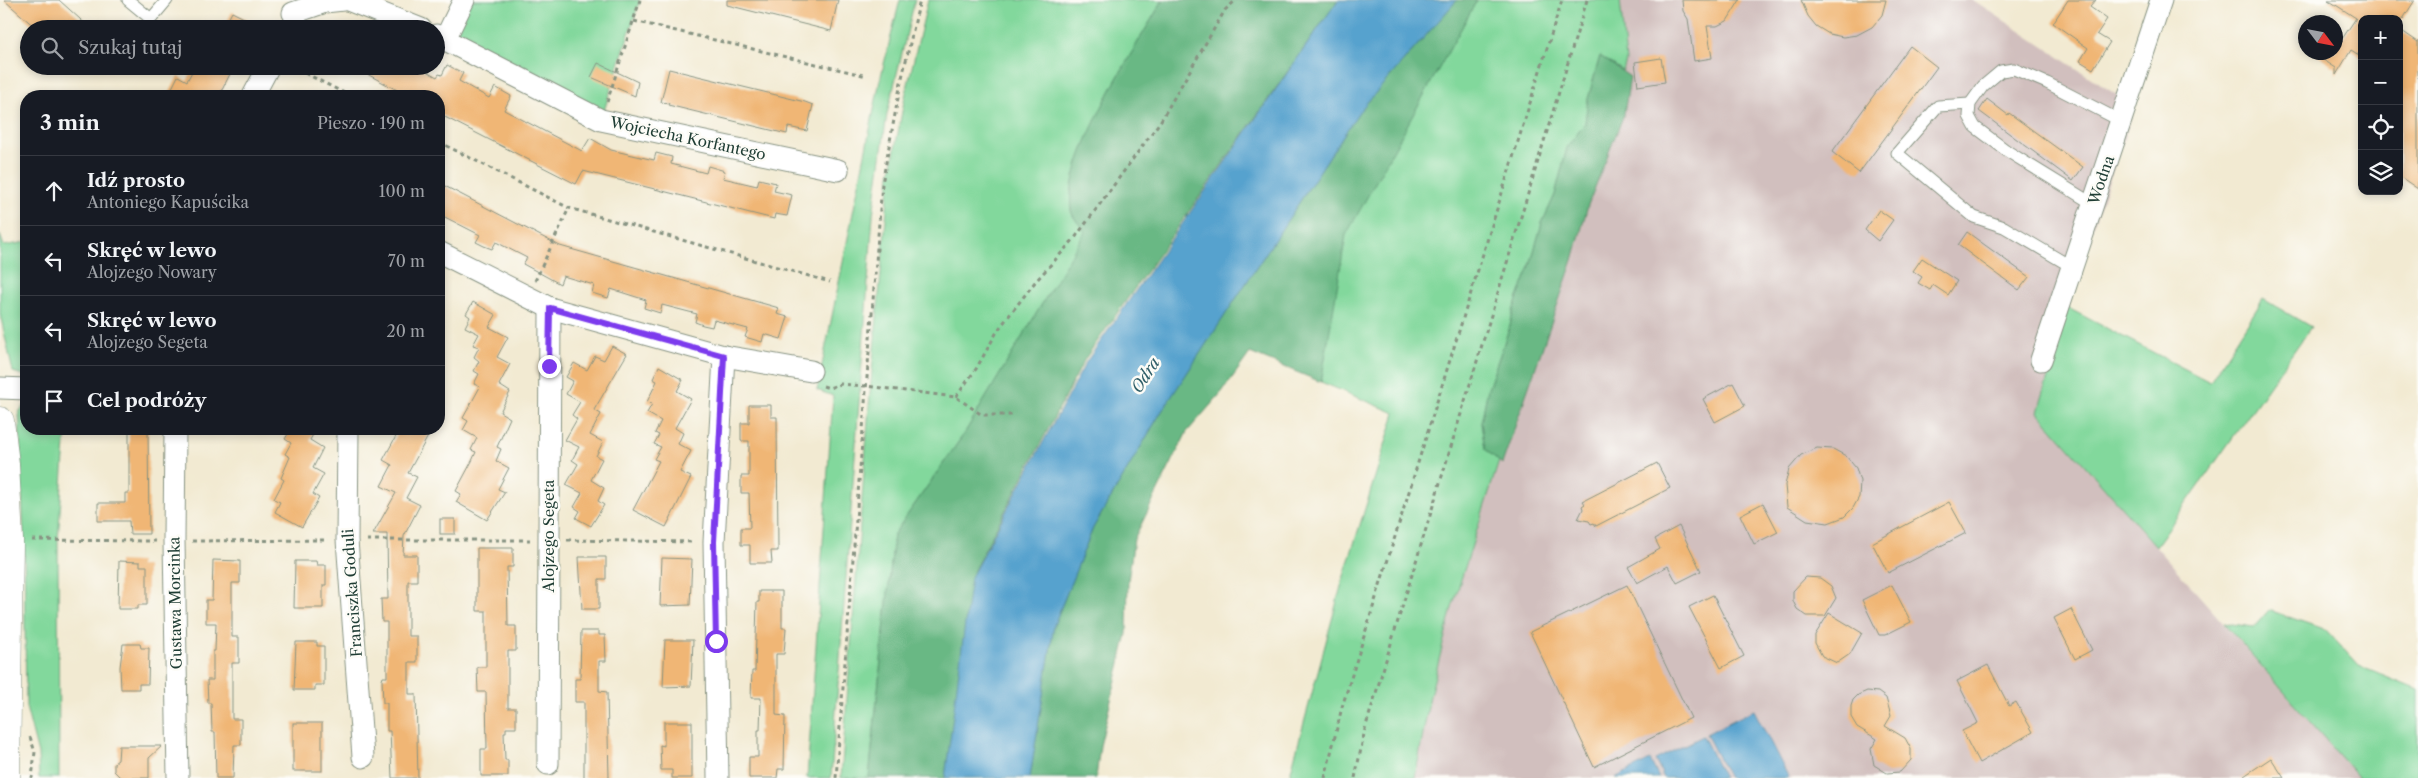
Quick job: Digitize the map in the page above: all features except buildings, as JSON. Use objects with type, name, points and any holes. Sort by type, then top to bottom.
[{"type":"street","points":[[290,14],[324,2],[343,0]]},
{"type":"street","points":[[348,0],[398,20]]},
{"type":"street","points":[[445,31],[464,0]]},
{"type":"street","name":"Wodna","points":[[2041,360],[2161,0]]},
{"type":"street","name":"Wojciecha Korfantego","points":[[445,39],[601,120],[838,170]]},
{"type":"street","points":[[255,90],[264,75]]},
{"type":"street","points":[[445,255],[550,308],[724,356],[811,371]]},
{"type":"street","name":"Alojzego Segeta","points":[[548,764],[550,308]]},
{"type":"street","points":[[718,778],[714,542],[724,356]]},
{"type":"street","points":[[0,388],[20,389]]},
{"type":"street","points":[[0,421],[5,464],[8,540],[6,778]]},
{"type":"street","name":"Gustawa Morcinka","points":[[175,435],[174,541],[178,778]]},
{"type":"street","name":"Franciszka Goduli","points":[[348,435],[347,540],[363,757]]},
{"type":"lane","points":[[128,0],[151,19],[167,0]]},
{"type":"lane","points":[[2092,204],[2007,151],[1975,127],[1969,116],[1970,104],[1983,86],[1995,76],[2002,71],[2014,69],[2047,83],[2120,121]]},
{"type":"lane","points":[[1970,104],[1938,106],[1897,153],[1974,217],[2004,227],[2072,266]]},
{"type":"path","points":[[601,120],[640,0]]},
{"type":"path","points":[[836,778],[882,184],[901,82],[920,0]]},
{"type":"path","points":[[956,397],[976,369],[998,330],[1035,282],[1075,238],[1160,122],[1225,10],[1236,0]]},
{"type":"path","points":[[1325,778],[1342,707],[1562,0]]},
{"type":"path","points":[[1355,778],[1368,719],[1587,0]]},
{"type":"path","points":[[634,21],[867,76]]},
{"type":"path","points":[[309,75],[338,90]]},
{"type":"path","points":[[445,145],[569,208],[830,282]]},
{"type":"path","points":[[527,297],[569,208]]},
{"type":"path","points":[[841,384],[956,397],[982,415],[1013,415]]},
{"type":"shaded area","points":[[1620,0],[1973,0],[2135,107],[2081,261],[2038,412],[2359,778],[1415,778],[1430,696],[1452,608],[1626,61]]},
{"type":"green space","points":[[464,0],[640,0],[601,120],[445,39]]},
{"type":"green space","points":[[900,0],[915,0],[887,114],[873,215],[831,778],[807,778],[833,396],[817,390],[880,80]]},
{"type":"green space","points":[[928,0],[1163,0],[1104,103],[1079,161],[1072,187],[1071,210],[1086,232],[964,434],[894,534],[869,778],[841,778],[870,393],[890,175],[904,101]]},
{"type":"green space","points":[[1163,0],[1338,0],[1085,359],[974,570],[945,778],[869,778],[894,534],[964,434],[1085,232],[1071,210],[1072,188],[1078,162],[1104,103]]},
{"type":"green space","points":[[1457,0],[1477,0],[1346,235],[1321,382],[1250,353],[1222,392],[1187,432],[1134,539],[1128,581],[1127,634],[1100,746],[1096,778],[1030,778],[1054,625],[1093,528],[1160,414],[1358,113]]},
{"type":"green space","points":[[1477,0],[1620,0],[1626,61],[1623,71],[1600,56],[1588,99],[1585,123],[1567,148],[1555,195],[1542,223],[1529,269],[1514,308],[1510,326],[1488,389],[1481,423],[1485,449],[1499,461],[1452,608],[1430,696],[1415,778],[1289,778],[1343,579],[1395,413],[1321,382],[1345,235]]},
{"type":"green space","points":[[1600,56],[1630,77],[1624,114],[1588,205],[1573,260],[1502,464],[1485,449],[1481,423],[1488,389],[1510,326],[1514,308],[1529,269],[1542,223],[1555,195],[1567,148],[1585,123],[1588,99]]},
{"type":"green space","points":[[0,235],[4,246],[20,243],[20,374],[13,372],[0,314]]},
{"type":"green space","points":[[2263,299],[2311,327],[2156,546],[2038,412],[2068,308],[2210,382]]},
{"type":"green space","points":[[20,411],[20,435],[66,435],[58,540],[59,778],[39,778],[38,754],[26,707],[24,539],[19,412]]},
{"type":"green space","points":[[2269,610],[2326,630],[2359,666],[2418,690],[2418,778],[2359,778],[2224,623],[2254,627]]},
{"type":"water","name":"Odra","points":[[1338,0],[1457,0],[1358,113],[1160,414],[1093,528],[1054,625],[1030,778],[945,778],[971,577],[1086,362]]},
{"type":"water","points":[[1754,710],[1789,778],[1729,778],[1706,734]]},
{"type":"water","points":[[1703,736],[1724,778],[1664,778],[1655,760]]},
{"type":"water","points":[[1650,760],[1659,778],[1615,778]]},
{"type":"route","points":[[549,366],[550,308],[724,356],[714,542],[716,641]]}]
